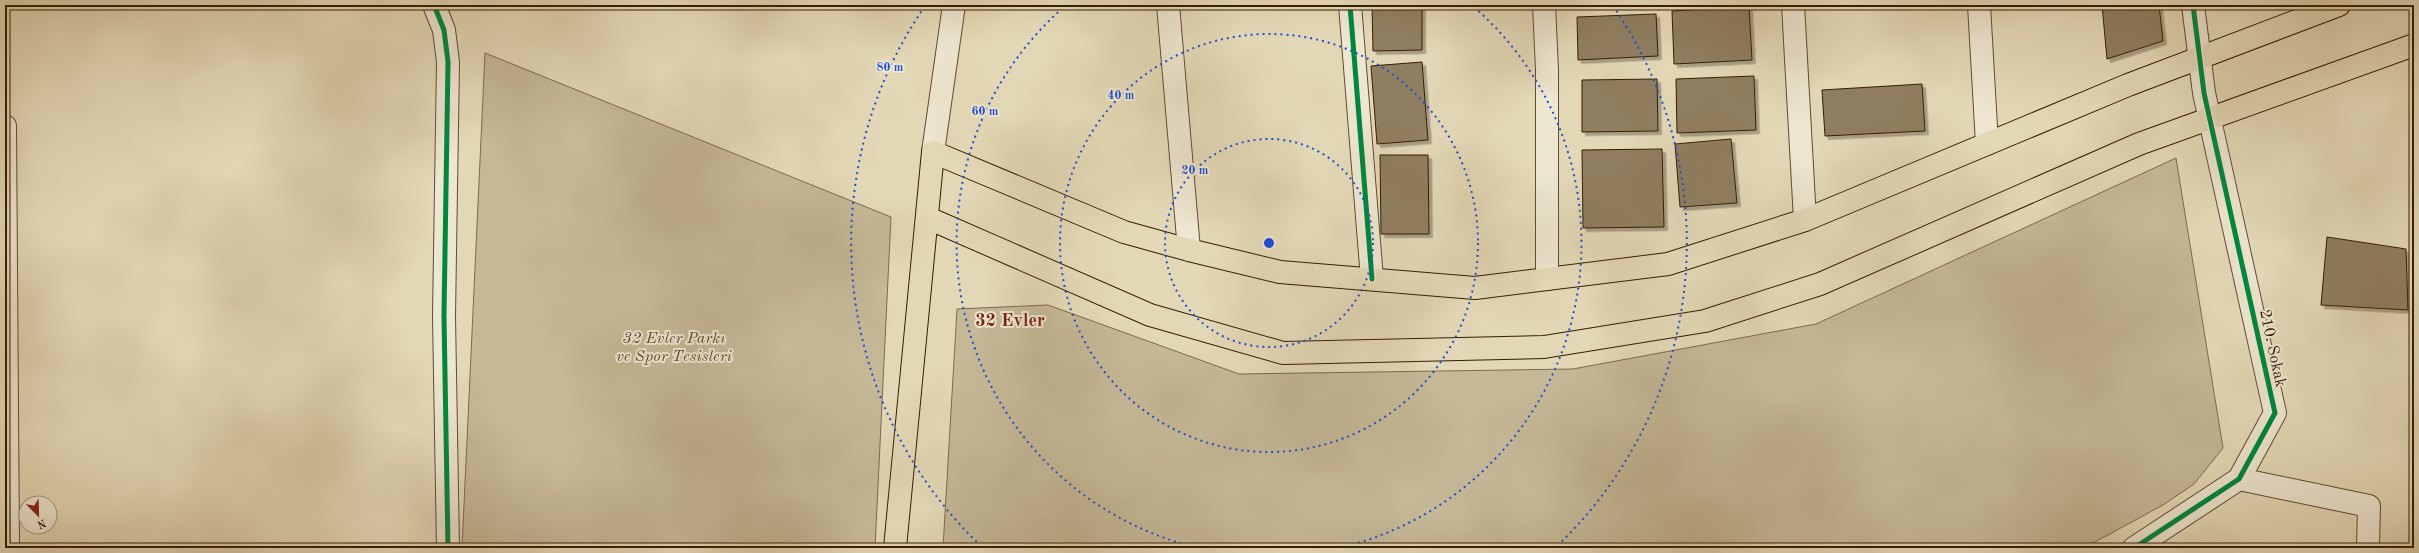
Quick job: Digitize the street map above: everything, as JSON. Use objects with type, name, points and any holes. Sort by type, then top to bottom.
[{"type":"main road","points":[[896,548],[933,152],[1124,232],[1189,250],[1280,272],[1475,288],[1668,264],[1805,220],[2128,85],[2340,5]]},
{"type":"main road","points":[[928,218],[1150,315],[1283,352],[1544,347],[1705,322],[1820,284],[2139,144],[2414,44]]},
{"type":"street","points":[[434,5],[444,30],[448,62],[444,316],[448,548]]},
{"type":"street","points":[[933,152],[954,5]]},
{"type":"street","points":[[1168,5],[1189,250]]},
{"type":"street","points":[[1350,5],[1372,279]]},
{"type":"street","points":[[1544,5],[1547,70],[1547,279]]},
{"type":"street","points":[[1793,5],[1805,220]]},
{"type":"street","points":[[1979,5],[1987,144]]},
{"type":"street","name":"210. Sokak","points":[[2134,548],[2239,479],[2275,413],[2204,93],[2201,57],[2193,5]]},
{"type":"street","points":[[5,126],[8,548]]},
{"type":"street","points":[[2239,479],[2369,506],[2368,548]]},
{"type":"green space","name":"32 Evler Parkı ve Spor Tesisleri","points":[[485,53],[891,217],[875,548],[462,548]]},
{"type":"green space","points":[[2176,158],[2223,448],[2194,484],[2163,505],[2084,548],[943,548],[957,309],[1048,305],[1239,374],[1573,369],[1816,324]]},
{"type":"building","points":[[1372,5],[1422,5],[1422,50],[1373,51]]},
{"type":"building","points":[[2102,5],[2159,5],[2163,41],[2107,59]]},
{"type":"building","points":[[1749,7],[1752,60],[1674,64],[1672,11]]},
{"type":"building","points":[[1656,14],[1658,56],[1578,60],[1577,17]]},
{"type":"building","points":[[1422,62],[1428,140],[1377,144],[1371,66]]},
{"type":"building","points":[[1754,76],[1756,130],[1677,133],[1676,79]]},
{"type":"building","points":[[1657,79],[1658,131],[1582,132],[1582,80]]},
{"type":"building","points":[[1922,84],[1925,131],[1825,136],[1822,90]]},
{"type":"building","points":[[1731,139],[1737,203],[1680,207],[1675,144]]},
{"type":"building","points":[[1662,149],[1664,227],[1583,228],[1582,150]]},
{"type":"building","points":[[1380,155],[1428,155],[1429,234],[1381,234]]},
{"type":"building","points":[[2327,237],[2406,249],[2408,310],[2321,305]]},
{"type":"building","points":[[2233,545],[2232,548],[2177,548],[2180,547]]},
{"type":"cycle path","points":[[434,5],[444,30],[448,62],[444,316],[448,548]]},
{"type":"cycle path","points":[[1350,5],[1372,279]]},
{"type":"cycle path","points":[[2134,548],[2239,479],[2275,413],[2204,93],[2193,5]]},
{"type":"cycle path","points":[[5,126],[8,548]]},
{"type":"district","name":"32 Evler","points":[[1010,320]]}]
